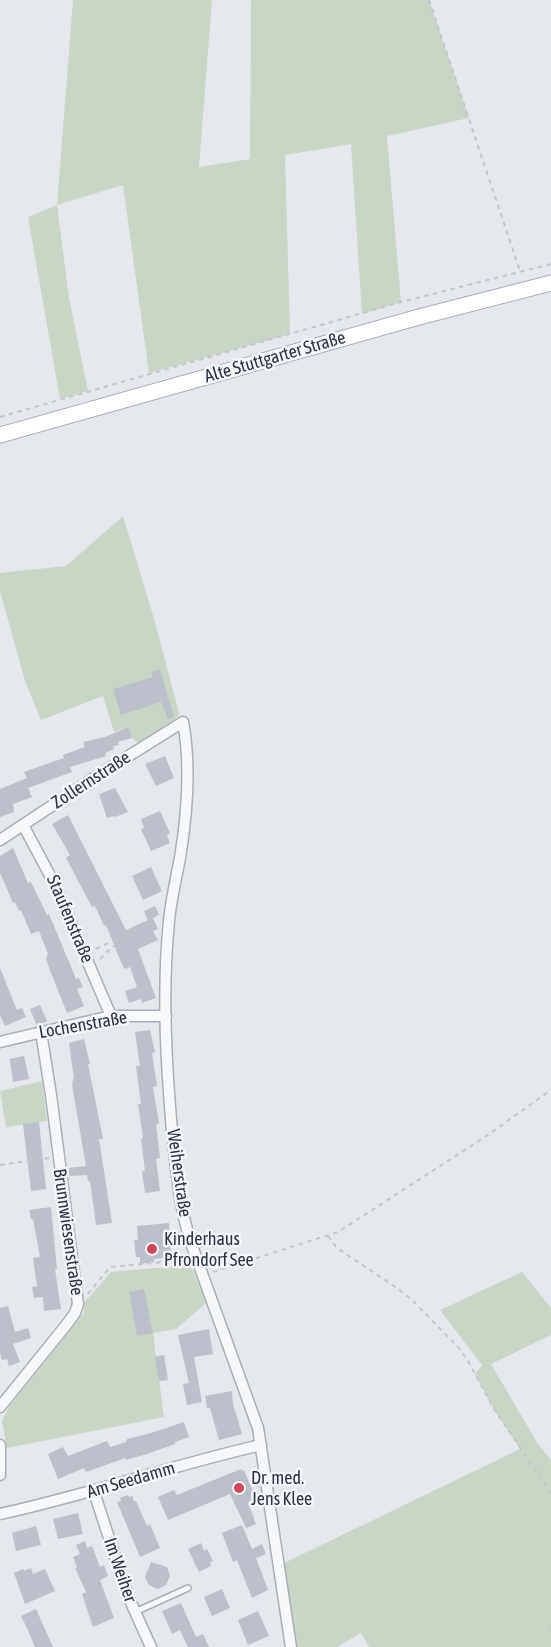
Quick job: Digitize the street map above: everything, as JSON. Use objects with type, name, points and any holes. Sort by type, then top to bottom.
[{"type":"street","name":"Alte Stuttgarter Straße","points":[[0,435],[419,317],[551,283]]},
{"type":"street","name":"Zollernstraße","points":[[0,840],[183,722]]},
{"type":"street","name":"Weiherstraße","points":[[183,722],[188,755],[187,775],[180,856],[169,921],[166,1016],[170,1107],[177,1178],[187,1228],[251,1407],[261,1445],[291,1647]]},
{"type":"street","name":"Staufenstraße","points":[[23,825],[50,874],[111,1017]]},
{"type":"street","name":"Lochenstraße","points":[[0,1042],[111,1017],[166,1016]]},
{"type":"street","name":"Brunnwiesenstraße","points":[[0,1407],[67,1324],[78,1304],[41,1032]]},
{"type":"street","points":[[0,1445],[0,1475]]},
{"type":"street","name":"Am Seedamm","points":[[0,1514],[94,1492],[178,1466],[261,1445]]},
{"type":"street","name":"Im Weiher","points":[[94,1492],[134,1612],[151,1647]]},
{"type":"lane","points":[[134,1612],[188,1588]]},
{"type":"path","points":[[429,0],[520,271]]},
{"type":"path","points":[[0,417],[402,302],[551,264]]},
{"type":"path","points":[[87,959],[123,936]]},
{"type":"path","points":[[87,959],[102,958],[112,947],[123,942]]},
{"type":"path","points":[[204,1275],[328,1236],[386,1202],[551,1090]]},
{"type":"path","points":[[0,1166],[58,1156]]},
{"type":"path","points":[[328,1236],[338,1248],[413,1301],[458,1347],[494,1409],[551,1492]]},
{"type":"path","points":[[78,1304],[110,1267],[197,1258]]},
{"type":"green space","points":[[73,0],[212,0],[199,167],[250,159],[251,0],[429,0],[469,118],[387,136],[401,302],[362,314],[351,144],[285,155],[290,334],[149,373],[123,185],[57,205]]},
{"type":"green space","points":[[57,205],[69,298],[88,391],[60,399],[28,217]]},
{"type":"green space","points":[[123,516],[179,713],[178,717],[138,743],[132,738],[129,727],[114,732],[103,696],[41,720],[25,681],[0,591],[0,573],[66,566]]},
{"type":"green space","points":[[42,1081],[47,1121],[6,1127],[0,1091]]},
{"type":"green space","points":[[191,1265],[206,1303],[176,1329],[153,1333],[164,1417],[7,1448],[2,1421],[8,1408],[84,1313],[84,1303],[111,1272]]},
{"type":"green space","points":[[522,1272],[551,1308],[551,1335],[491,1364],[538,1444],[551,1460],[551,1647],[369,1647],[361,1633],[337,1647],[291,1647],[278,1566],[520,1449],[475,1374],[482,1365],[440,1310]]},
{"type":"building","points":[[160,669],[174,717],[168,719],[161,702],[121,715],[113,689],[153,677],[151,672]]},
{"type":"building","points":[[129,727],[132,738],[118,742],[119,745],[113,746],[114,749],[105,753],[106,756],[70,767],[72,772],[28,788],[32,797],[13,804],[14,812],[0,817],[0,789],[27,778],[24,772],[64,758],[63,755],[85,747],[83,742],[105,737]]},
{"type":"building","points":[[165,756],[174,778],[156,786],[145,764]]},
{"type":"building","points":[[115,788],[128,812],[107,818],[99,794]]},
{"type":"building","points":[[160,811],[170,833],[167,835],[170,843],[151,851],[141,829],[144,828],[141,819]]},
{"type":"building","points":[[68,815],[126,930],[148,920],[144,911],[155,906],[159,915],[153,918],[158,929],[153,931],[158,940],[138,949],[156,998],[142,1003],[141,999],[129,1003],[125,991],[137,987],[130,967],[125,969],[121,962],[106,925],[104,926],[95,906],[92,907],[66,858],[70,855],[52,824]]},
{"type":"building","points":[[13,848],[28,883],[31,882],[47,915],[49,914],[76,979],[79,978],[83,987],[77,989],[84,1006],[67,1013],[46,959],[48,954],[39,931],[31,934],[21,910],[19,911],[15,902],[13,903],[0,873],[0,856]]},
{"type":"building","points":[[151,867],[162,891],[143,900],[132,876]]},
{"type":"building","points":[[0,968],[17,1010],[22,1008],[26,1017],[5,1026],[0,1015]]},
{"type":"building","points":[[40,1005],[47,1021],[37,1026],[30,1009]]},
{"type":"building","points":[[150,1030],[155,1052],[152,1053],[157,1086],[153,1087],[159,1124],[156,1124],[160,1158],[156,1159],[160,1191],[145,1193],[142,1171],[145,1171],[141,1139],[143,1138],[138,1104],[141,1104],[136,1066],[140,1066],[135,1032]]},
{"type":"building","points":[[84,1039],[103,1139],[99,1139],[112,1223],[96,1225],[90,1181],[87,1175],[69,1176],[68,1168],[86,1166],[72,1085],[74,1079],[69,1043]]},
{"type":"building","points":[[24,1056],[29,1079],[13,1082],[10,1059]]},
{"type":"building","points":[[39,1122],[46,1189],[31,1191],[23,1124]]},
{"type":"building","points":[[51,1207],[57,1269],[55,1269],[61,1309],[44,1311],[43,1297],[34,1298],[32,1287],[37,1286],[33,1258],[40,1257],[33,1219],[31,1219],[29,1210]]},
{"type":"building","name":"Kinderhaus Pfrondorf See","points":[[169,1223],[171,1257],[140,1264],[140,1257],[136,1257],[134,1240],[138,1240],[137,1226]]},
{"type":"building","points":[[144,1289],[153,1333],[137,1336],[129,1292]]},
{"type":"building","points":[[8,1306],[15,1332],[28,1328],[31,1338],[13,1344],[20,1362],[9,1366],[7,1359],[2,1360],[0,1353],[0,1308]]},
{"type":"building","points":[[209,1329],[213,1354],[194,1357],[202,1402],[187,1405],[183,1384],[189,1383],[178,1335]]},
{"type":"building","points":[[164,1355],[168,1380],[159,1381],[155,1357]]},
{"type":"building","points":[[232,1391],[233,1404],[242,1434],[219,1440],[205,1396]]},
{"type":"building","points":[[184,1422],[189,1437],[175,1444],[86,1472],[84,1468],[58,1479],[48,1454],[63,1447],[68,1456],[107,1441],[110,1447],[126,1442],[127,1439]]},
{"type":"building","points":[[241,1469],[244,1470],[255,1496],[255,1499],[248,1502],[256,1524],[246,1528],[230,1494],[168,1520],[158,1497],[174,1490],[177,1495]]},
{"type":"building","points":[[128,1495],[136,1501],[147,1526],[150,1524],[160,1548],[140,1557],[117,1502]]},
{"type":"building","points":[[78,1513],[83,1534],[58,1539],[53,1519]]},
{"type":"building","points":[[242,1525],[252,1549],[262,1544],[266,1554],[256,1558],[268,1590],[252,1598],[237,1560],[233,1562],[222,1533]]},
{"type":"building","points":[[36,1526],[41,1545],[16,1551],[12,1533]]},
{"type":"building","points":[[85,1541],[87,1548],[92,1546],[100,1567],[104,1565],[108,1576],[100,1580],[114,1618],[93,1627],[82,1594],[86,1592],[75,1568],[77,1567],[73,1557],[80,1554],[76,1545]]},
{"type":"building","points":[[201,1543],[204,1551],[207,1549],[213,1561],[210,1562],[211,1566],[199,1572],[188,1549]]},
{"type":"building","points":[[151,1562],[167,1567],[170,1576],[166,1585],[158,1589],[149,1585],[145,1577]]},
{"type":"building","points":[[31,1568],[33,1574],[45,1569],[55,1591],[25,1604],[14,1573]]},
{"type":"building","points":[[222,1589],[230,1608],[212,1616],[204,1597]]},
{"type":"building","points":[[181,1603],[196,1637],[203,1634],[209,1647],[188,1647],[180,1630],[172,1634],[162,1611]]},
{"type":"building","points":[[36,1609],[53,1647],[35,1647],[21,1616]]},
{"type":"building","points":[[258,1611],[269,1636],[248,1645],[238,1620]]},
{"type":"place","name":"Kinderhaus Pfrondorf See","points":[[152,1249]]},
{"type":"place","name":"Dr. med. Jens Klee","points":[[239,1488]]}]
